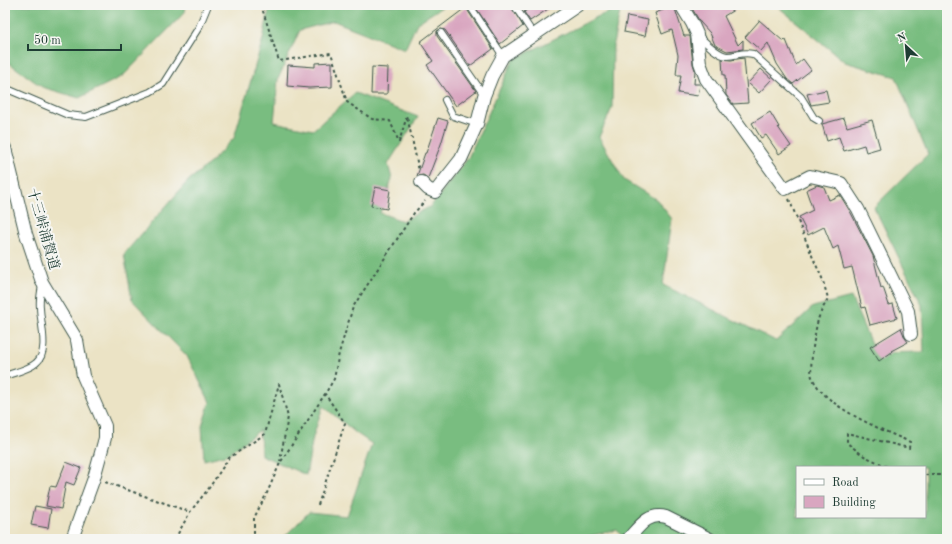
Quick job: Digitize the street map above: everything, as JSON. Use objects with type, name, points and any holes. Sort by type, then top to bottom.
[{"type":"street","points":[[681,5],[697,34],[700,63],[706,79],[785,189],[810,176],[841,183],[858,209],[908,311],[911,334]]},
{"type":"street","points":[[421,182],[428,189],[435,192],[461,159],[478,124],[484,96],[492,76],[503,56],[571,7]]},
{"type":"street","name":"十三峠浦賀道","points":[[5,148],[26,234],[42,282],[77,340],[83,376],[105,426],[105,438],[94,478],[72,539]]},
{"type":"street","points":[[628,539],[645,520],[656,516],[666,517],[710,539]]},
{"type":"lane","points":[[5,88],[68,115],[86,117],[150,92],[163,84],[199,27],[208,5]]},
{"type":"lane","points":[[514,5],[534,34]]},
{"type":"lane","points":[[472,9],[503,56]]},
{"type":"lane","points":[[441,33],[484,96]]},
{"type":"lane","points":[[697,34],[711,48],[726,56],[745,52],[753,54],[800,97],[814,118],[819,121]]},
{"type":"lane","points":[[444,100],[453,116],[478,124]]},
{"type":"lane","points":[[5,376],[28,368],[37,363],[42,356],[44,341],[40,306],[42,282]]},
{"type":"path","points":[[261,5],[279,60],[331,53],[347,102],[372,119],[390,121],[399,142],[407,116],[421,182]]},
{"type":"path","points":[[785,189],[822,278],[828,298],[818,319],[812,358],[811,376],[819,390],[853,417],[910,442],[908,448],[847,433],[847,443],[864,456],[886,466]]},
{"type":"path","points":[[254,539],[254,518],[280,463],[334,379],[339,353],[353,307],[414,213],[426,200]]},
{"type":"path","points":[[175,539],[190,512],[209,488],[229,458],[265,434],[279,384],[288,417],[280,463]]},
{"type":"path","points":[[318,505],[345,423],[325,394]]},
{"type":"path","points":[[926,475],[947,475]]},
{"type":"path","points":[[94,478],[190,512]]},
{"type":"green space","points":[[5,5],[186,5],[185,12],[123,76],[79,98],[42,87],[5,60]]},
{"type":"green space","points":[[270,5],[445,5],[417,23],[405,49],[334,21],[300,30],[278,79],[274,122],[313,130],[355,93],[418,117],[388,164],[392,179],[380,213],[403,221],[431,206],[468,158],[513,60],[597,17],[621,7],[613,44],[612,108],[599,137],[624,180],[657,200],[672,219],[663,285],[776,341],[813,307],[851,297],[875,353],[924,352],[922,305],[874,207],[928,154],[896,77],[845,62],[776,5],[947,5],[947,539],[624,539],[617,530],[575,539],[282,539],[309,512],[347,516],[372,444],[323,406],[313,437],[306,475],[261,455],[260,430],[228,454],[204,460],[202,426],[210,402],[187,356],[132,300],[124,254],[188,181],[210,163],[234,138],[263,39]]},
{"type":"building","points":[[469,5],[468,11],[493,49],[470,66],[445,30],[441,29],[437,31],[437,36],[476,91],[456,106],[427,65],[433,61],[420,42]]},
{"type":"building","points":[[474,5],[510,5],[523,26],[500,44]]},
{"type":"building","points":[[534,5],[554,5],[530,21],[524,12]]},
{"type":"building","points":[[690,5],[742,5],[724,16],[738,45],[743,40],[743,49],[727,51],[715,45],[710,33],[700,22]]},
{"type":"building","points":[[674,6],[684,36],[690,36],[695,70],[694,84],[700,84],[698,96],[678,93],[681,75],[676,75],[678,55],[672,30],[662,34],[655,13]]},
{"type":"building","points":[[627,16],[648,20],[645,36],[624,32]]},
{"type":"building","points":[[759,20],[783,41],[786,40],[796,65],[803,59],[811,70],[793,84],[787,79],[777,64],[768,43],[761,51],[745,37]]},
{"type":"building","points":[[744,58],[748,103],[733,104],[726,95],[725,75],[723,75],[722,59],[731,60]]},
{"type":"building","points":[[332,62],[332,87],[309,88],[287,86],[288,65],[315,67],[315,63]]},
{"type":"building","points":[[372,67],[388,68],[387,94],[371,94]]},
{"type":"building","points":[[761,69],[772,79],[759,93],[748,83]]},
{"type":"building","points":[[826,90],[829,102],[811,105],[807,94]]},
{"type":"building","points":[[770,112],[791,146],[779,154],[766,135],[761,138],[752,123]]},
{"type":"building","points":[[438,118],[448,121],[441,144],[428,178],[423,175],[417,176],[426,153]]},
{"type":"building","points":[[844,118],[847,127],[872,120],[880,148],[866,152],[864,145],[844,151],[839,137],[827,141],[822,124]]},
{"type":"building","points":[[817,185],[824,187],[829,200],[840,195],[851,213],[873,256],[881,288],[883,287],[889,305],[893,304],[897,318],[870,325],[865,307],[862,308],[852,267],[844,269],[838,246],[833,249],[824,227],[808,235],[799,217],[813,210],[806,190]]},
{"type":"building","points":[[375,187],[390,190],[387,209],[371,206]]},
{"type":"building","points":[[901,328],[908,342],[891,351],[892,352],[879,361],[870,347]]},
{"type":"building","points":[[66,462],[81,468],[74,485],[66,482],[61,509],[46,506],[50,486],[56,487]]},
{"type":"building","points":[[35,506],[51,509],[48,528],[31,525]]}]
